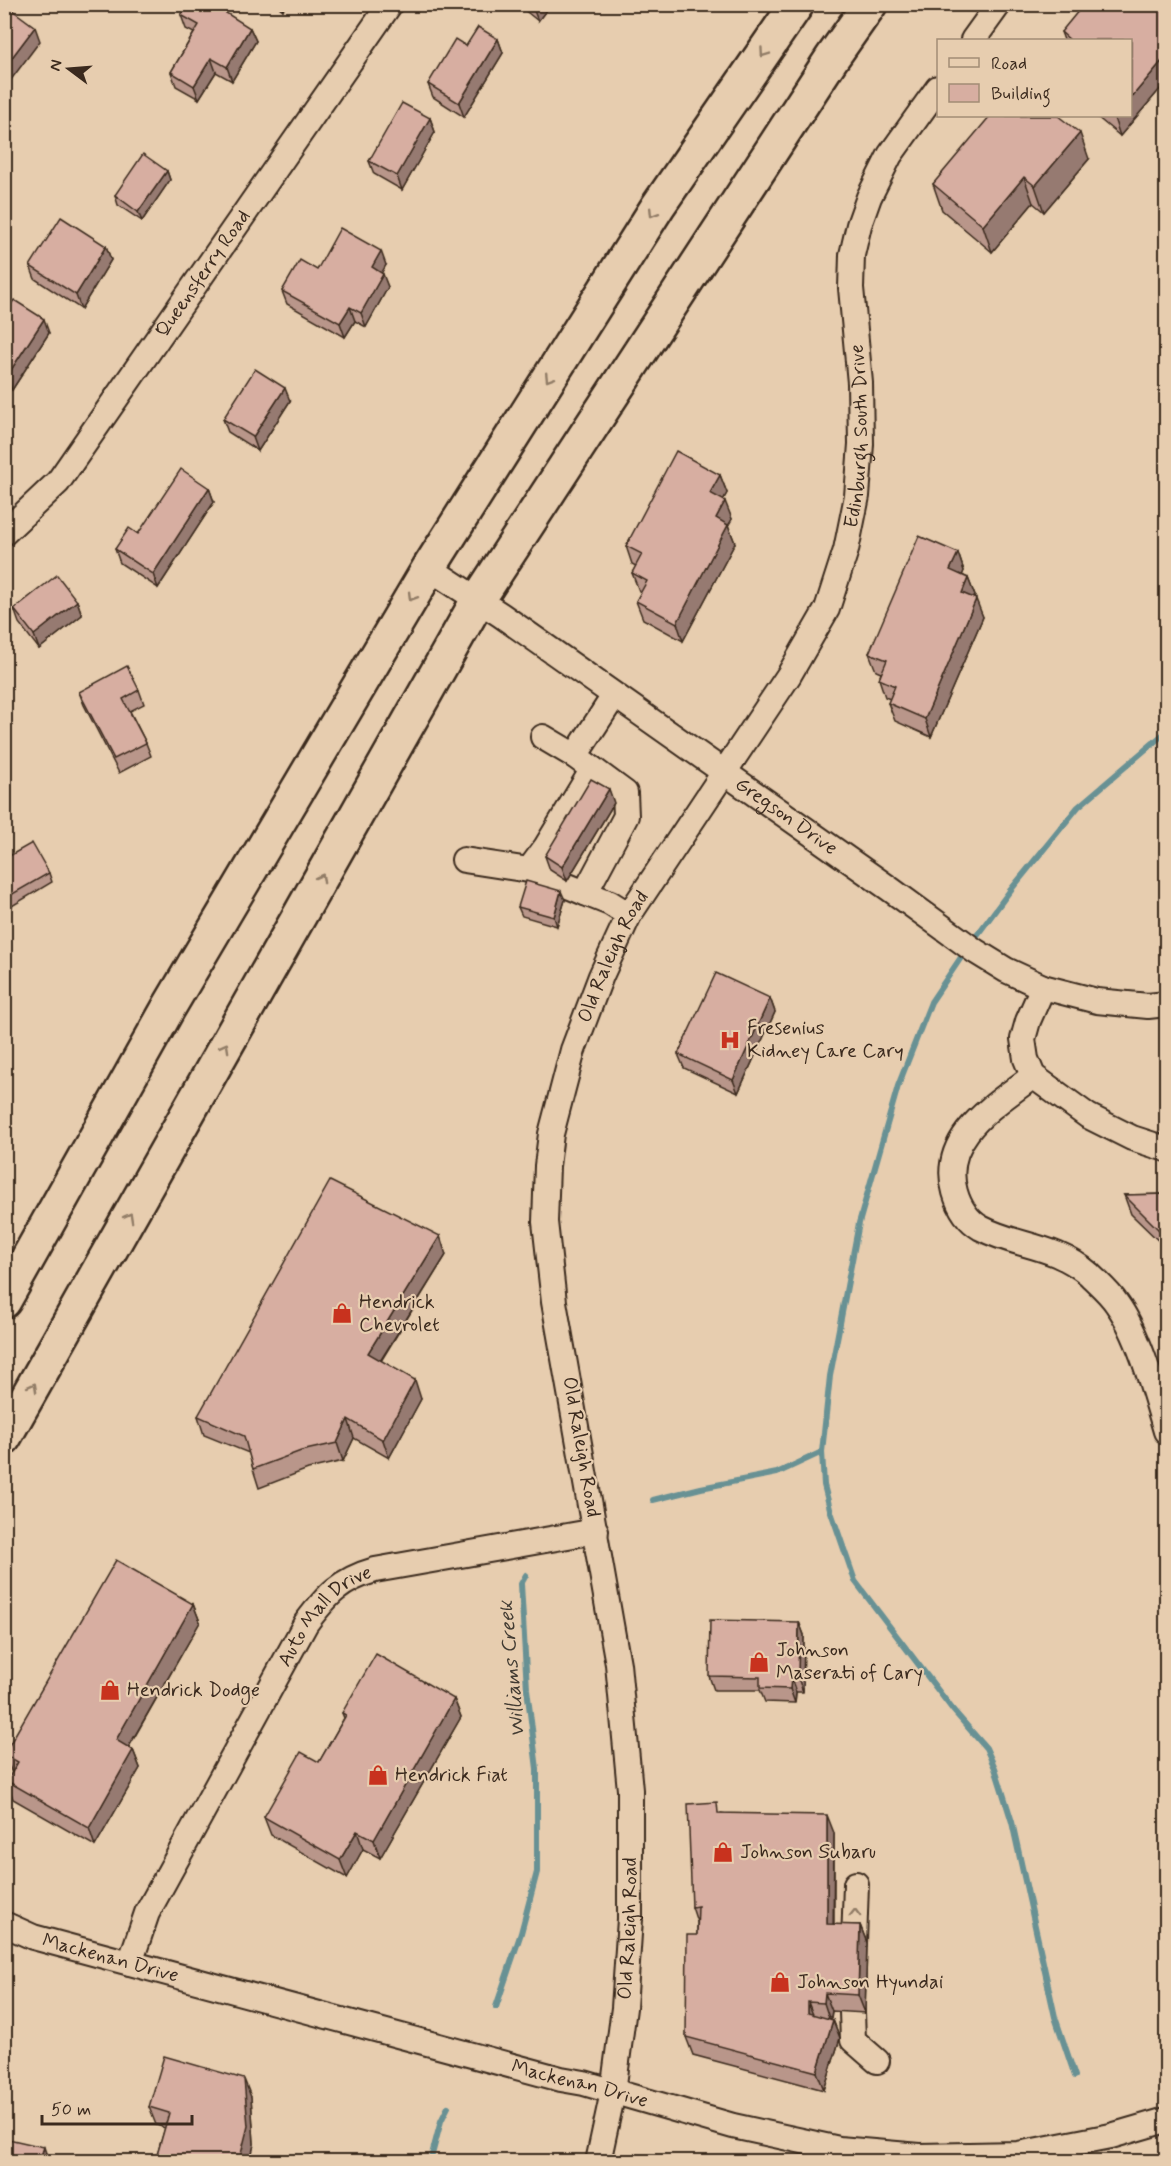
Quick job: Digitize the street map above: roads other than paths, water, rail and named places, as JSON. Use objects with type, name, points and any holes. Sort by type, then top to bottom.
[{"type":"highway","points":[[4,1301],[169,1007],[429,568],[658,206],[797,4]]},
{"type":"highway","points":[[4,1438],[478,600],[832,58],[870,4]]},
{"type":"street","name":"Queensferry Road","points":[[4,533],[58,482],[390,4]]},
{"type":"street","points":[[974,39],[999,4]]},
{"type":"street","name":"Edinburgh South Drive","points":[[723,773],[789,675],[827,609],[846,550],[857,496],[861,444],[860,383],[851,288],[852,255],[869,197],[890,155],[937,91]]},
{"type":"street","name":"Gregson Drive","points":[[429,568],[478,600],[975,951],[1006,970],[1043,987],[1097,1001],[1148,1006],[1167,1004]]},
{"type":"street","points":[[572,867],[583,837],[595,815],[584,762],[614,696]]},
{"type":"street","points":[[543,737],[584,762],[625,793],[626,816],[595,815]]},
{"type":"street","name":"Old Raleigh Road","points":[[598,2162],[613,2092],[624,2008],[630,1919],[630,1790],[618,1664],[554,1302],[546,1242],[545,1196],[551,1134],[573,1050],[601,976],[629,915],[723,773]]},
{"type":"street","points":[[572,867],[583,837],[595,815]]},
{"type":"street","points":[[464,860],[529,870],[572,867],[610,903],[629,915]]},
{"type":"street","points":[[529,870],[572,867]]},
{"type":"street","points":[[1043,987],[1028,1020],[1023,1039],[1026,1059],[1033,1076],[1088,1116],[1132,1138],[1167,1149]]},
{"type":"street","points":[[1033,1076],[978,1119],[963,1136],[956,1150],[953,1166],[952,1184],[957,1200],[966,1216],[979,1227],[1064,1256],[1088,1274],[1110,1296],[1129,1325],[1167,1431]]},
{"type":"street","name":"Auto Mall Drive","points":[[130,1963],[147,1912],[306,1623],[324,1598],[359,1575],[375,1570],[596,1531]]},
{"type":"street","points":[[854,1943],[856,1884]]},
{"type":"street","name":"Mackenan Drive","points":[[4,1924],[33,1937],[733,2126],[839,2149],[920,2156],[993,2158],[1060,2147],[1167,2120]]},
{"type":"street","points":[[852,2012],[853,2040],[877,2061]]},
{"type":"waterway","points":[[972,942],[1078,807],[1166,732]]},
{"type":"waterway","points":[[966,950],[931,1002],[898,1086],[859,1223],[830,1376],[822,1452],[824,1485],[855,1581],[953,1710],[986,1748],[995,1768],[1012,1822],[1055,2017],[1075,2076]]},
{"type":"waterway","name":"Williams Creek","points":[[653,1500],[777,1473],[822,1452]]},
{"type":"waterway","name":"Williams Creek","points":[[496,2007],[521,1933],[537,1872],[537,1769],[527,1689],[521,1584],[526,1575]]},
{"type":"waterway","name":"Williams Creek","points":[[430,2162],[441,2121],[448,2107]]},
{"type":"place","name":"Fresenius Kidney Care Cary","points":[[730,1040]]},
{"type":"place","name":"Hendrick Chevrolet","points":[[342,1313]]},
{"type":"place","name":"Johnson Maserati of Cary","points":[[759,1662]]},
{"type":"place","name":"Hendrick Dodge","points":[[110,1690]]},
{"type":"place","name":"Hendrick Fiat","points":[[378,1775]]},
{"type":"place","name":"Johnson Subaru","points":[[723,1852]]},
{"type":"place","name":"Johnson Hyundai","points":[[780,1982]]}]
